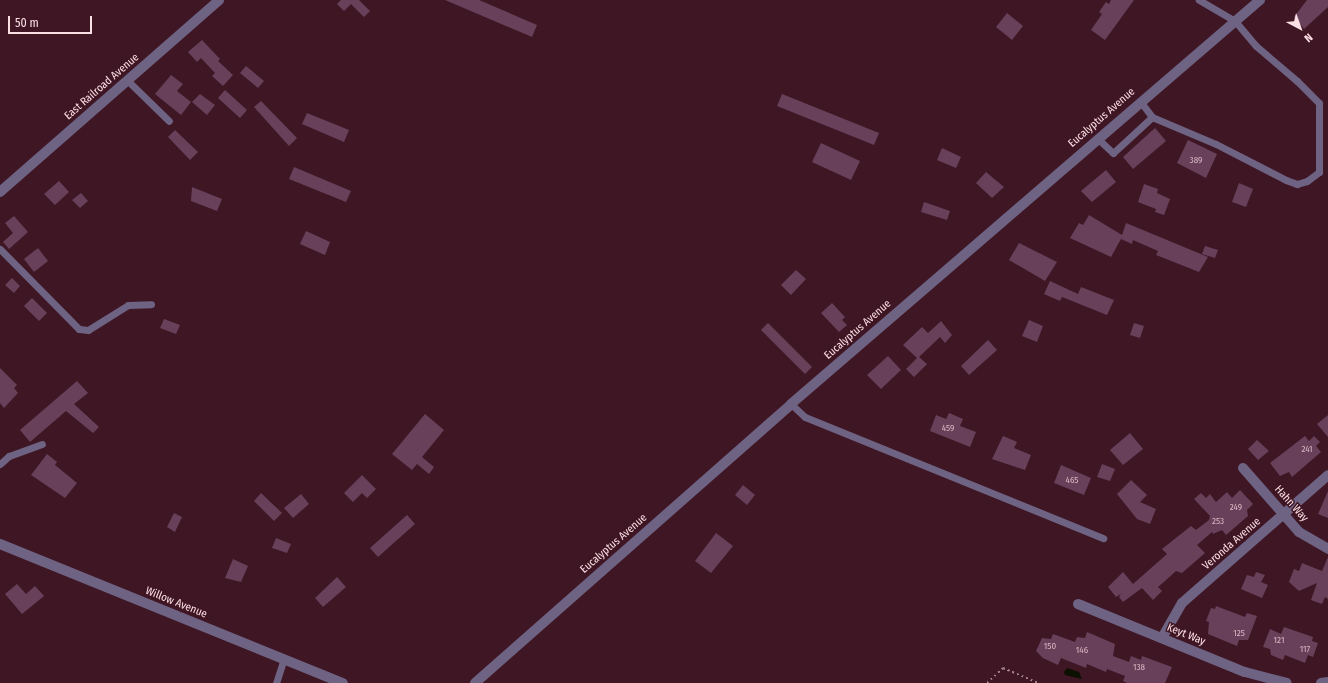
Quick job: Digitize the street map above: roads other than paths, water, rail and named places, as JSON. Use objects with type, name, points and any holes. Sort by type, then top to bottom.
[{"type":"street","name":"East Railroad Avenue","points":[[0,192],[219,0]]},
{"type":"street","name":"Eucalyptus Avenue","points":[[475,683],[791,404],[1097,138],[1260,0]]},
{"type":"street","name":"Hahn Way","points":[[1243,468],[1309,540],[1328,549]]},
{"type":"street","name":"Veronda Avenue","points":[[1162,638],[1182,604],[1328,475]]},
{"type":"street","name":"Willow Avenue","points":[[0,544],[343,683]]},
{"type":"street","name":"Keyt Way","points":[[1078,604],[1245,672],[1287,683]]},
{"type":"street","points":[[1321,683],[1328,682]]},
{"type":"lane","points":[[1140,101],[1152,116],[1216,144],[1297,184],[1307,181],[1319,172],[1319,103],[1297,81],[1256,46],[1235,21],[1199,0]]},
{"type":"lane","points":[[128,81],[169,121]]},
{"type":"lane","points":[[1097,138],[1113,153],[1152,116]]},
{"type":"lane","points":[[0,249],[79,329],[88,330],[128,305],[151,304]]},
{"type":"lane","points":[[791,404],[805,417],[1103,538]]},
{"type":"lane","points":[[0,464],[9,456],[42,444]]},
{"type":"lane","points":[[276,683],[284,659]]}]
